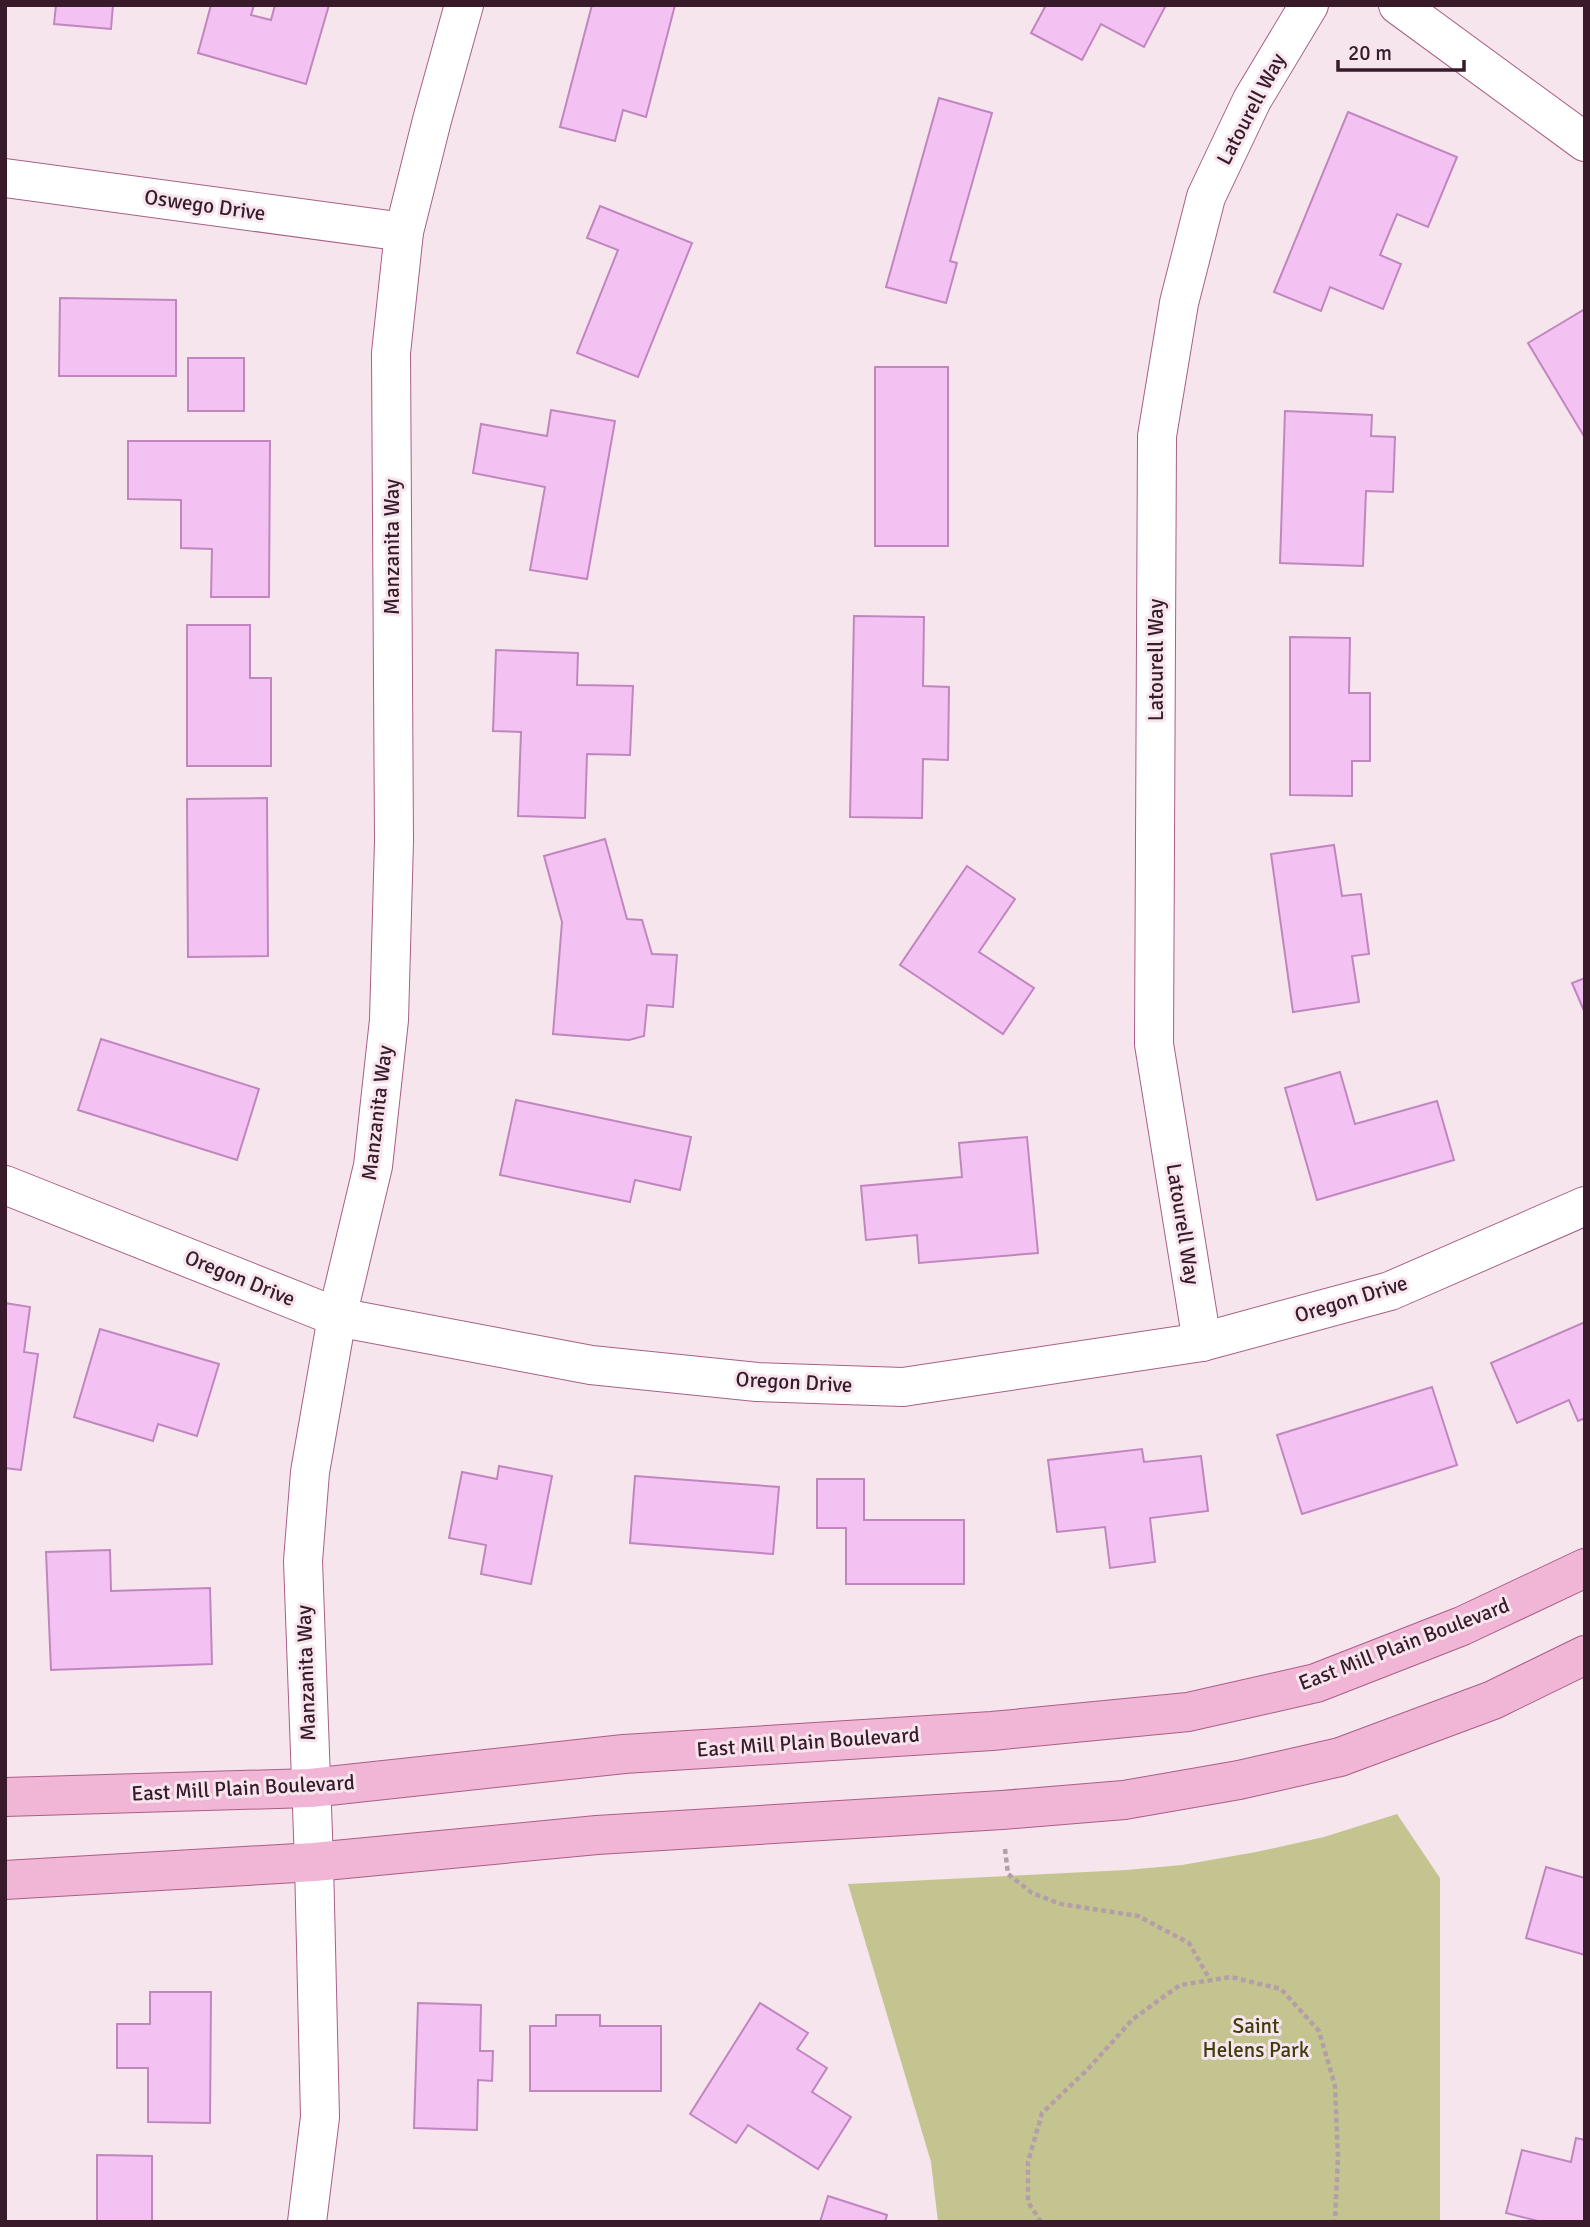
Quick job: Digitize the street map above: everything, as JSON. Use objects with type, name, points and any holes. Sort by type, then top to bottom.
[{"type":"main road","name":"East Mill Plain Boulevard","points":[[5,1797],[310,1788],[624,1754],[992,1731],[1188,1712],[1316,1683],[1462,1626],[1585,1568]]},
{"type":"main road","points":[[5,1880],[314,1862],[597,1835],[1124,1800],[1238,1780],[1340,1757],[1493,1700],[1585,1655]]},
{"type":"street","name":"Manzanita Way","points":[[307,2222],[320,2117],[303,1561],[310,1472],[337,1317],[373,1166],[389,1020],[394,841],[391,353],[404,232],[464,5]]},
{"type":"street","name":"Latourell Way","points":[[1202,1342],[1154,1044],[1157,436],[1179,303],[1206,197],[1252,100],[1309,5]]},
{"type":"street","points":[[1398,5],[1585,142]]},
{"type":"street","name":"Oswego Drive","points":[[5,178],[404,232]]},
{"type":"street","name":"Oregon Drive","points":[[5,1185],[337,1317],[591,1365],[757,1382],[903,1387],[1202,1342],[1390,1291],[1585,1206]]},
{"type":"path","points":[[1002,1810],[1008,1874],[1032,1893],[1060,1904],[1138,1916],[1189,1943],[1210,1980]]},
{"type":"path","points":[[1041,2222],[1028,2202],[1028,2162],[1042,2113],[1087,2070],[1133,2019],[1180,1984],[1231,1977],[1281,1989],[1319,2031],[1335,2086],[1338,2157],[1335,2222]]},
{"type":"green space","name":"Saint Helens Park","points":[[1397,1814],[1440,1878],[1440,2222],[938,2222],[931,2162],[848,1884],[1182,1865],[1324,1837]]},
{"type":"building","points":[[56,5],[113,5],[111,29],[54,24]]},
{"type":"building","points":[[211,5],[254,5],[251,15],[271,20],[275,5],[329,5],[306,84],[198,53]]},
{"type":"building","points":[[592,5],[675,5],[646,117],[623,110],[615,141],[560,127]]},
{"type":"building","points":[[1046,5],[1166,5],[1144,47],[1101,24],[1082,60],[1031,33]]},
{"type":"building","points":[[939,98],[992,113],[950,261],[957,263],[946,303],[886,287]]},
{"type":"building","points":[[1348,112],[1457,157],[1428,227],[1397,214],[1380,255],[1401,264],[1383,309],[1330,287],[1321,311],[1274,292]]},
{"type":"building","points":[[600,206],[692,243],[638,377],[577,353],[618,250],[587,238]]},
{"type":"building","points":[[60,298],[176,300],[176,376],[59,376]]},
{"type":"building","points":[[1585,309],[1585,438],[1528,343]]},
{"type":"building","points":[[188,358],[244,358],[244,411],[188,411]]},
{"type":"building","points":[[875,367],[948,367],[948,546],[875,546]]},
{"type":"building","points":[[551,410],[615,421],[587,579],[530,570],[545,487],[473,473],[481,424],[547,436]]},
{"type":"building","points":[[1285,411],[1372,415],[1371,436],[1395,437],[1393,492],[1366,491],[1363,566],[1280,563]]},
{"type":"building","points":[[128,441],[270,441],[269,597],[211,597],[212,549],[181,548],[181,500],[128,499]]},
{"type":"building","points":[[854,616],[924,617],[923,686],[949,687],[948,760],[923,759],[922,818],[850,817]]},
{"type":"building","points":[[187,625],[250,625],[250,678],[271,678],[271,766],[187,766]]},
{"type":"building","points":[[1290,637],[1350,638],[1349,693],[1370,693],[1370,761],[1352,761],[1352,796],[1290,795]]},
{"type":"building","points":[[496,650],[578,653],[577,685],[633,686],[630,755],[587,754],[585,818],[518,816],[521,732],[493,731]]},
{"type":"building","points":[[267,798],[268,956],[188,957],[187,799]]},
{"type":"building","points":[[605,839],[627,919],[642,920],[652,954],[677,955],[673,1007],[647,1005],[644,1036],[629,1040],[553,1034],[562,922],[544,856]]},
{"type":"building","points":[[1334,845],[1342,896],[1361,894],[1369,954],[1352,956],[1359,1002],[1293,1012],[1271,854]]},
{"type":"building","points":[[967,866],[1015,899],[979,952],[1034,988],[1003,1034],[900,965]]},
{"type":"building","points":[[1585,978],[1585,1013],[1572,983]]},
{"type":"building","points":[[101,1039],[259,1089],[237,1160],[78,1110]]},
{"type":"building","points":[[1340,1072],[1355,1124],[1437,1101],[1454,1160],[1317,1200],[1285,1088]]},
{"type":"building","points":[[516,1100],[691,1137],[680,1190],[635,1180],[630,1202],[500,1175]]},
{"type":"building","points":[[1027,1137],[1038,1253],[919,1263],[917,1235],[866,1240],[861,1186],[962,1177],[959,1143]]},
{"type":"building","points":[[5,1303],[30,1307],[24,1352],[38,1354],[21,1470],[5,1468]]},
{"type":"building","points":[[1585,1322],[1585,1418],[1578,1421],[1569,1400],[1517,1423],[1491,1363]]},
{"type":"building","points":[[100,1329],[219,1364],[197,1436],[158,1424],[153,1441],[74,1417]]},
{"type":"building","points":[[1432,1387],[1457,1465],[1302,1514],[1277,1435]]},
{"type":"building","points":[[1142,1449],[1144,1462],[1201,1456],[1208,1511],[1150,1518],[1155,1562],[1110,1568],[1105,1527],[1057,1532],[1048,1460]]},
{"type":"building","points":[[499,1466],[552,1476],[531,1584],[481,1574],[486,1545],[449,1538],[462,1472],[497,1479]]},
{"type":"building","points":[[635,1476],[779,1487],[773,1554],[630,1543]]},
{"type":"building","points":[[817,1479],[864,1479],[864,1520],[964,1520],[964,1584],[846,1584],[846,1528],[817,1528]]},
{"type":"building","points":[[110,1550],[111,1591],[210,1588],[212,1664],[51,1670],[46,1552]]},
{"type":"building","points":[[1546,1867],[1585,1878],[1585,1955],[1526,1938]]},
{"type":"building","points":[[150,1992],[211,1992],[210,2123],[148,2122],[148,2068],[117,2068],[117,2024],[150,2024]]},
{"type":"building","points":[[418,2003],[481,2005],[480,2051],[493,2051],[492,2081],[478,2080],[477,2130],[414,2128]]},
{"type":"building","points":[[760,2003],[808,2033],[797,2049],[827,2068],[812,2092],[851,2117],[818,2169],[748,2125],[736,2143],[690,2114]]},
{"type":"building","points":[[556,2015],[600,2015],[600,2026],[661,2026],[661,2091],[530,2091],[530,2026],[556,2026]]},
{"type":"building","points":[[1576,2138],[1585,2140],[1585,2222],[1542,2222],[1506,2213],[1522,2150],[1571,2162]]},
{"type":"building","points":[[97,2155],[152,2156],[152,2222],[97,2222]]},
{"type":"building","points":[[828,2196],[887,2215],[885,2222],[820,2222]]}]
